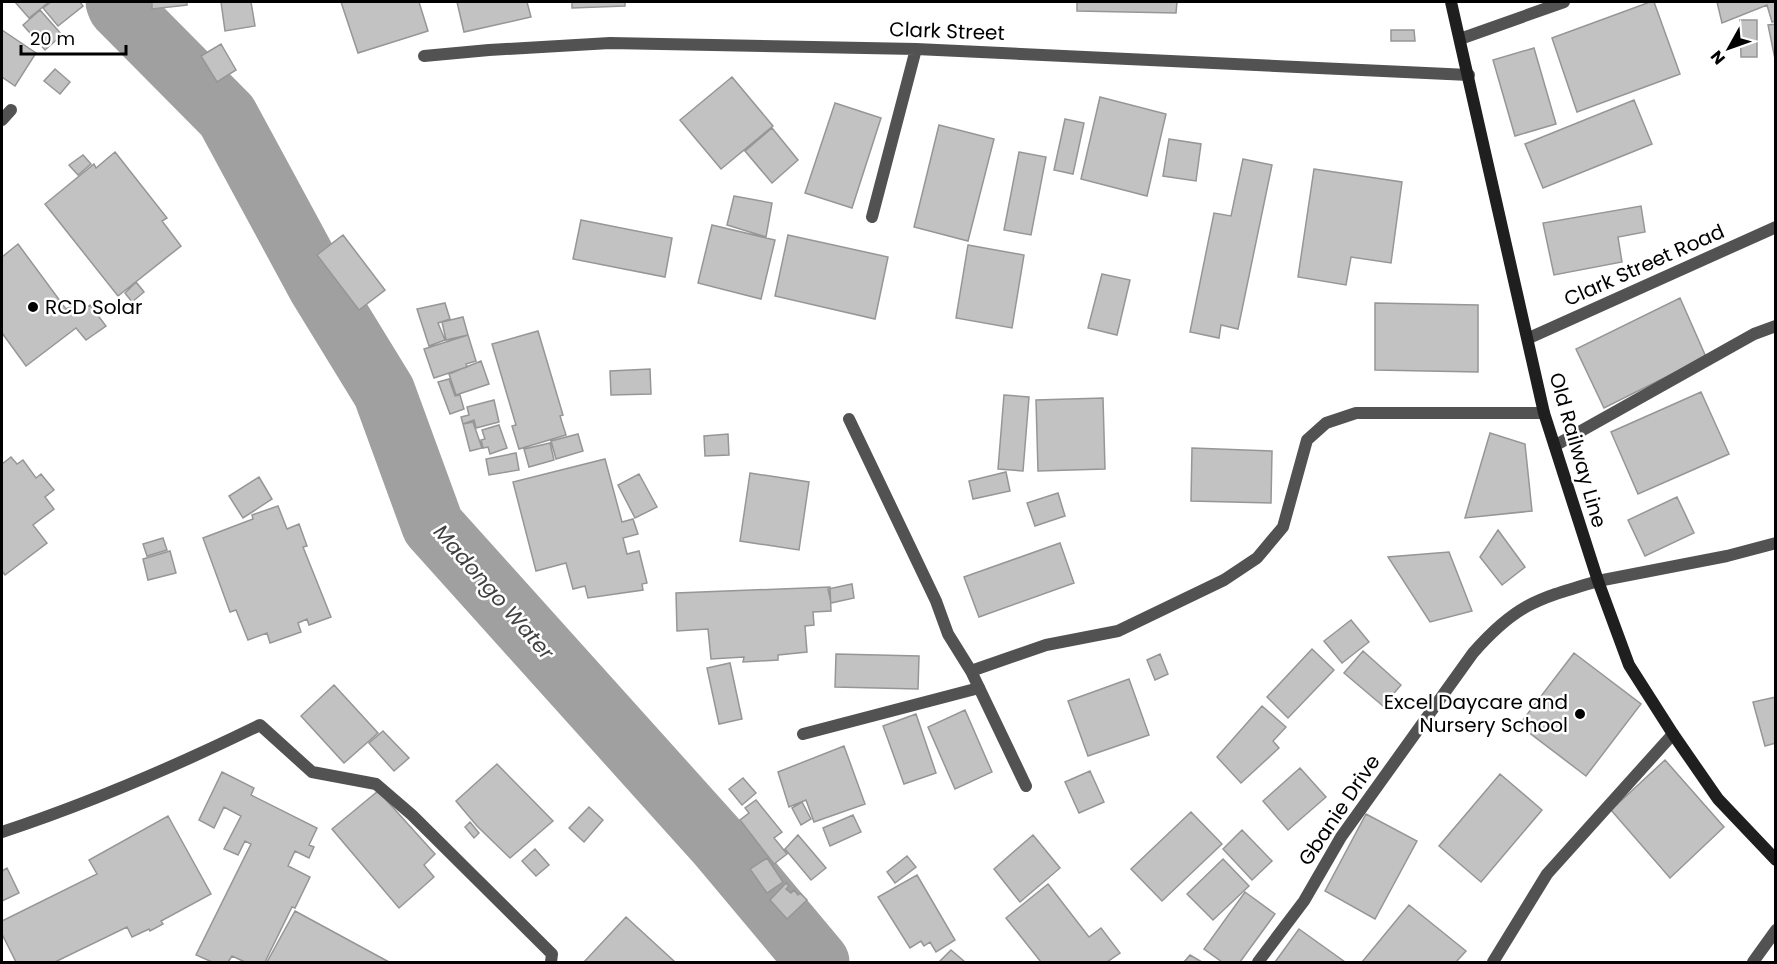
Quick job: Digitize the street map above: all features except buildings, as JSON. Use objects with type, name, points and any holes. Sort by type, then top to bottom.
[{"type":"street","name":"Old Railway Line","points":[[1451,2],[1469,75],[1499,221],[1529,338],[1544,413],[1556,446],[1581,534],[1629,665],[1718,799],[1772,854]]},
{"type":"street","points":[[1460,39],[1564,2]]},
{"type":"street","name":"Clark Street","points":[[424,57],[489,50],[610,44],[916,49],[1469,75]]},
{"type":"street","points":[[872,217],[916,49]]},
{"type":"street","points":[[2,120],[11,110]]},
{"type":"street","name":"Clark Street Road","points":[[1529,338],[1776,227]]},
{"type":"street","points":[[1556,446],[1754,334],[1776,326]]},
{"type":"street","points":[[971,671],[1046,645],[1118,630],[1224,580],[1257,558],[1283,527],[1307,440],[1326,423],[1356,413],[1544,413]]},
{"type":"street","points":[[849,419],[936,601],[948,634],[971,671],[1026,786]]},
{"type":"street","name":"Gbanie Drive","points":[[1258,963],[1304,901],[1341,837],[1431,710],[1494,629],[1538,599],[1598,582],[1727,556],[1776,543]]},
{"type":"street","points":[[803,734],[979,688]]},
{"type":"street","points":[[2,832],[48,817],[183,762],[260,725],[312,772],[376,784],[412,815],[527,927],[552,954],[551,963]]},
{"type":"street","points":[[1493,963],[1546,874],[1673,734]]},
{"type":"street","points":[[1753,963],[1776,930]]},
{"type":"waterway","name":"Madongo Water","points":[[117,2],[119,7],[227,116],[319,286],[384,392],[433,526],[720,845],[818,962]]},
{"type":"place","name":"RCD Solar","points":[[33,307]]},
{"type":"place","name":"Excel Daycare and Nursery School","points":[[1580,714]]}]
